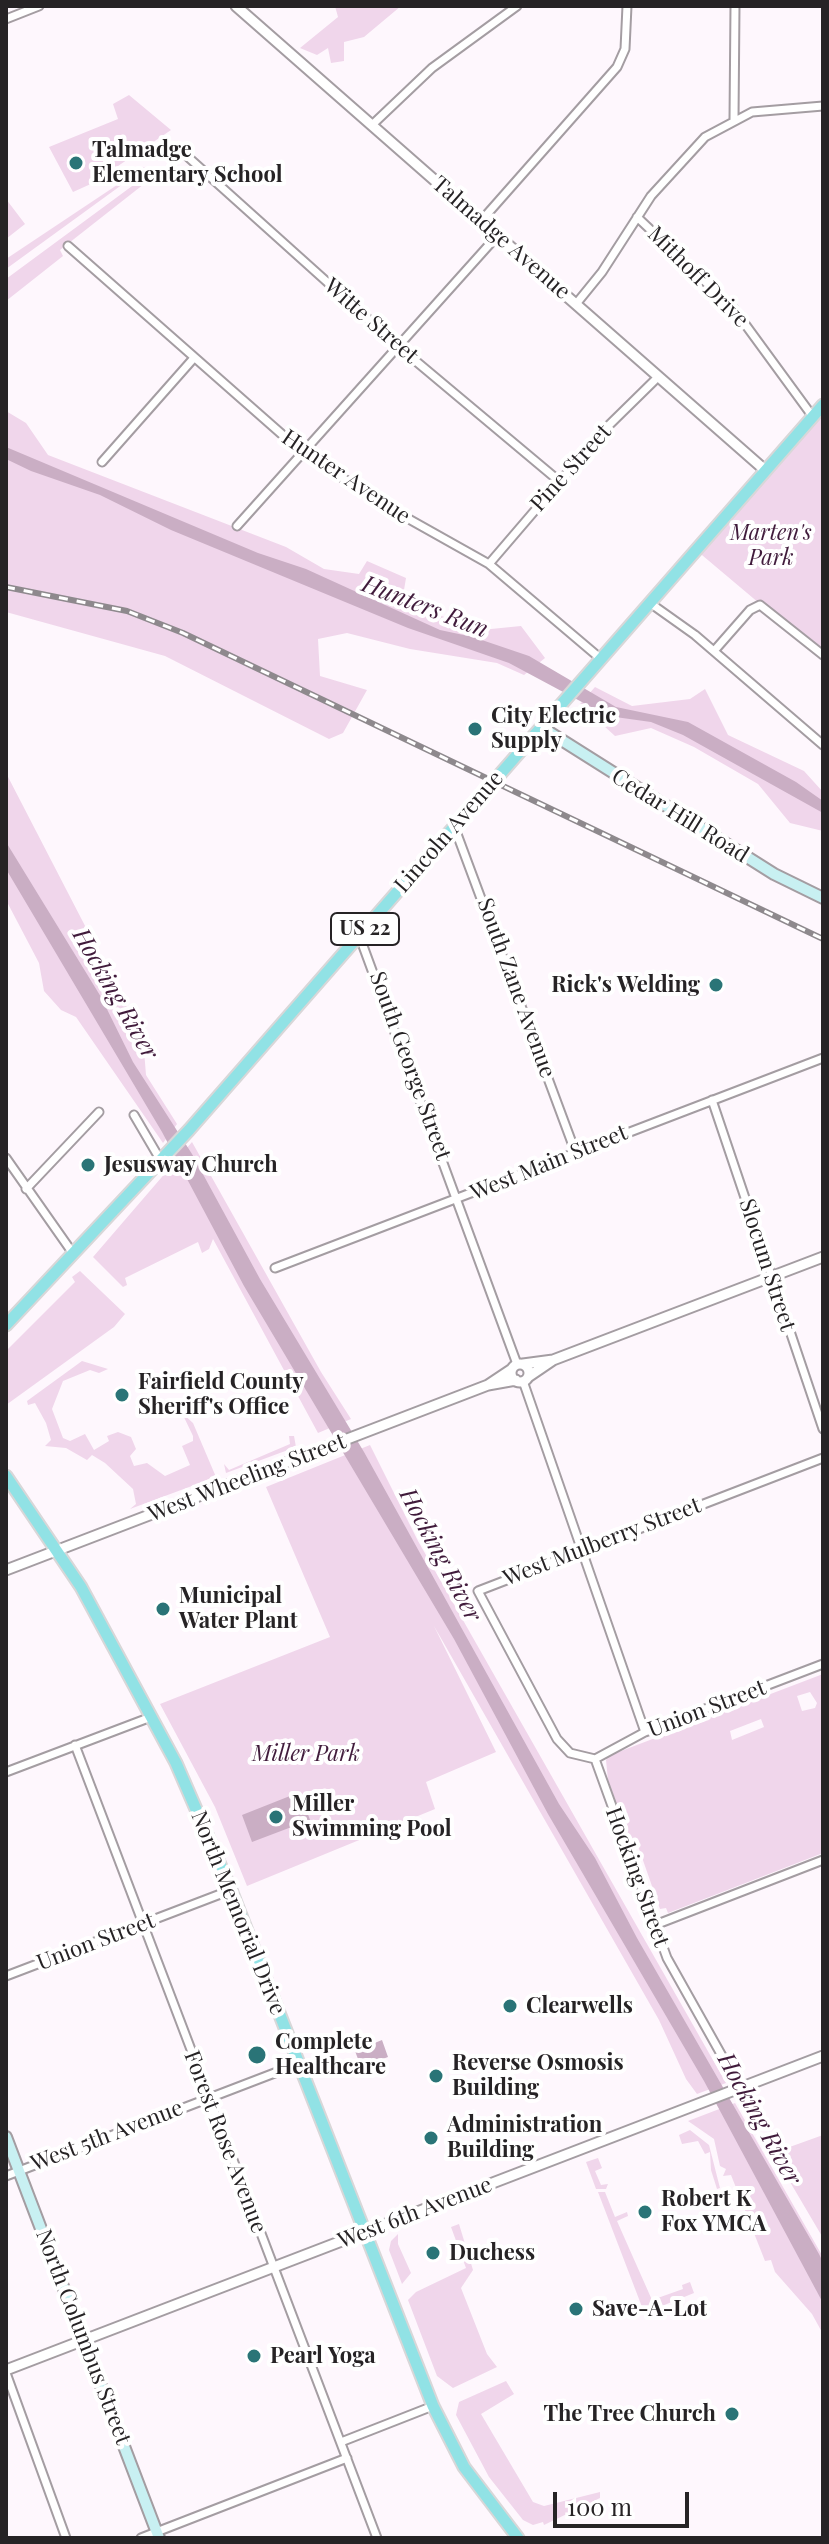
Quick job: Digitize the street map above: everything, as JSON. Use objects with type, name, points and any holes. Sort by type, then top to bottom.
[{"type":"main road","name":"Lincoln Avenue","points":[[6,1325],[189,1130],[823,405]]},
{"type":"main road","name":"Cedar Hill Road","points":[[541,727],[774,874],[823,898]]},
{"type":"main road","name":"North Memorial Drive","points":[[6,1476],[81,1587],[194,1800],[433,2406],[464,2467],[518,2538]]},
{"type":"main road","name":"North Columbus Street","points":[[6,2137],[158,2535]]},
{"type":"street","points":[[6,19],[39,6]]},
{"type":"street","name":"Talmadge Avenue","points":[[236,6],[766,471]]},
{"type":"street","points":[[372,125],[432,68],[517,6]]},
{"type":"street","points":[[481,221],[617,67],[625,49],[627,6]]},
{"type":"street","points":[[734,119],[735,6]]},
{"type":"street","points":[[576,304],[602,272],[637,217],[686,155],[734,119],[765,109],[823,106]]},
{"type":"street","name":"Witte Street","points":[[188,157],[399,345],[559,481]]},
{"type":"street","name":"Mithoff Drive","points":[[637,217],[734,309],[813,417]]},
{"type":"street","points":[[237,526],[497,236]]},
{"type":"street","name":"Hunter Avenue","points":[[68,246],[302,452],[391,509],[489,564],[601,659]]},
{"type":"street","points":[[102,462],[193,359]]},
{"type":"street","name":"Pine Street","points":[[489,564],[559,481],[658,377]]},
{"type":"street","points":[[650,603],[714,651],[823,745]]},
{"type":"street","points":[[714,651],[750,610],[760,605],[823,655]]},
{"type":"street","name":"South Zane Avenue","points":[[454,826],[575,1151]]},
{"type":"street","name":"South George Street","points":[[359,935],[459,1199],[517,1366]]},
{"type":"street","name":"West Main Street","points":[[275,1268],[823,1058]]},
{"type":"street","name":"Slocum Street","points":[[712,1100],[823,1429]]},
{"type":"street","points":[[26,1189],[99,1112]]},
{"type":"street","points":[[134,1115],[164,1158]]},
{"type":"street","points":[[6,1158],[72,1252]]},
{"type":"street","name":"West Wheeling Street","points":[[6,1570],[488,1385],[522,1379],[553,1360],[823,1257]]},
{"type":"street","name":"West Wheeling Street","points":[[488,1385],[517,1366],[553,1360]]},
{"type":"street","points":[[517,1366],[528,1368],[522,1379]]},
{"type":"street","points":[[517,1366],[645,1732]]},
{"type":"street","name":"West Mulberry Street","points":[[595,1759],[576,1756],[564,1748],[478,1591],[823,1458]]},
{"type":"street","name":"Union Street","points":[[595,1759],[645,1732],[823,1664]]},
{"type":"street","points":[[6,1772],[151,1717]]},
{"type":"street","name":"Forest Rose Avenue","points":[[75,1745],[377,2538]]},
{"type":"street","name":"Hocking Street","points":[[595,1759],[655,1925],[685,1994],[737,2088]]},
{"type":"street","points":[[655,1925],[823,1860]]},
{"type":"street","name":"Union Street","points":[[6,1976],[231,1890]]},
{"type":"street","name":"West 6th Avenue","points":[[6,2371],[823,2056]]},
{"type":"street","name":"West 5th Avenue","points":[[6,2176],[298,2064]]},
{"type":"street","points":[[6,2371],[66,2538]]},
{"type":"street","points":[[341,2442],[433,2406]]},
{"type":"street","points":[[141,2538],[158,2535],[347,2458]]},
{"type":"green space","points":[[335,6],[401,6],[364,37],[344,42],[344,61],[331,63],[328,48],[317,55],[300,48],[338,17]]},
{"type":"green space","points":[[129,95],[171,130],[93,183],[73,192],[49,147],[118,119],[113,104]]},
{"type":"green space","points":[[145,168],[6,269],[6,259]]},
{"type":"green space","points":[[143,178],[147,181],[144,184],[60,250],[63,256],[6,301],[6,279]]},
{"type":"green space","points":[[6,199],[25,224],[6,239]]},
{"type":"green space","points":[[6,411],[26,423],[48,455],[286,547],[324,569],[359,574],[367,561],[406,578],[402,602],[481,630],[521,626],[545,658],[524,675],[497,663],[410,649],[347,633],[318,639],[320,676],[367,690],[343,733],[329,739],[165,656],[6,612]]},
{"type":"green space","name":"Marten's Park","points":[[823,412],[823,657],[696,550]]},
{"type":"green space","points":[[595,687],[632,706],[690,699],[705,689],[728,735],[804,771],[823,792],[823,831],[790,823],[758,784],[694,747],[651,728],[615,736],[580,704]]},
{"type":"green space","points":[[6,773],[143,1038],[146,1075],[177,1124],[163,1143],[76,1017],[61,1010],[44,991],[39,963],[6,900]]},
{"type":"green space","points":[[192,1142],[321,1372],[351,1419],[318,1433],[213,1239],[209,1249],[202,1253],[198,1242],[125,1278],[127,1285],[123,1287],[93,1257]]},
{"type":"green space","points":[[80,1271],[125,1314],[114,1327],[6,1405],[6,1351],[75,1282],[72,1277]]},
{"type":"green space","points":[[82,1361],[108,1369],[99,1373],[90,1370],[63,1381],[52,1409],[63,1438],[70,1441],[85,1434],[94,1450],[109,1441],[107,1436],[118,1432],[131,1437],[136,1449],[130,1456],[134,1466],[147,1463],[165,1476],[190,1465],[182,1446],[193,1441],[193,1436],[182,1413],[193,1423],[216,1477],[130,1509],[136,1504],[133,1489],[105,1463],[92,1455],[87,1460],[66,1448],[45,1446],[51,1440],[46,1423],[35,1403],[28,1405],[27,1401]]},
{"type":"green space","points":[[289,1436],[294,1436],[296,1447],[226,1473],[224,1464],[229,1470],[290,1444]]},
{"type":"green space","name":"Miller Park","points":[[370,1445],[418,1541],[726,2083],[697,2094],[686,2079],[659,2020],[434,1626],[496,1752],[426,1782],[435,1809],[247,1886],[215,1807],[160,1704],[330,1637],[266,1487]]},
{"type":"green space","points":[[823,1674],[823,1853],[668,1913],[666,1908],[660,1909],[638,1846],[632,1847],[608,1780],[608,1756]],"holes":[[[810,1692],[817,1703],[815,1708],[802,1711],[797,1696]],[[761,1719],[764,1727],[732,1740],[730,1731]]]},
{"type":"green space","points":[[735,2103],[823,2257],[823,2334],[812,2314],[775,2272],[771,2260],[765,2261],[731,2175],[723,2176],[726,2169],[720,2166],[714,2139],[688,2121]]},
{"type":"green space","points":[[690,2130],[709,2145],[720,2188],[717,2189],[711,2170],[710,2152],[705,2154],[698,2141],[682,2144],[679,2135]]},
{"type":"green space","points":[[823,2135],[823,2238],[773,2153]]},
{"type":"green space","points":[[598,2158],[602,2168],[595,2171],[601,2185],[608,2184],[606,2189],[596,2189],[586,2162]]},
{"type":"green space","points":[[598,2192],[605,2192],[615,2217],[627,2212],[628,2216],[617,2221],[652,2300],[683,2289],[682,2285],[690,2282],[694,2293],[652,2310],[654,2318],[647,2320]]},
{"type":"green space","points":[[459,2224],[473,2270],[461,2288],[487,2354],[497,2367],[453,2388],[437,2376],[408,2300],[416,2292],[466,2268],[451,2227]]},
{"type":"green space","points":[[398,2234],[398,2244],[411,2273],[402,2284],[389,2250],[391,2241]]},
{"type":"green space","points":[[506,2381],[514,2394],[481,2414],[533,2502],[544,2506],[600,2492],[600,2498],[544,2525],[543,2522],[533,2525],[523,2520],[489,2477],[456,2415],[459,2402]]},
{"type":"shaded area","points":[[6,447],[258,553],[306,569],[440,630],[473,637],[529,656],[616,707],[688,722],[796,782],[823,801],[823,813],[683,735],[651,722],[608,716],[509,663],[408,628],[171,530],[100,495],[31,471],[6,459]]},
{"type":"shaded area","points":[[6,842],[101,997],[133,1062],[192,1154],[260,1279],[364,1452],[559,1804],[595,1858],[637,1938],[819,2254],[823,2262],[823,2303],[704,2081],[548,1814],[454,1639],[244,1286],[162,1132],[6,869]]},
{"type":"shaded area","name":"Miller Swimming Pool","points":[[300,1792],[310,1820],[252,1842],[242,1815]]},
{"type":"shaded area","points":[[382,2040],[388,2057],[361,2067],[355,2051]]},
{"type":"railway","points":[[6,587],[127,611],[183,633],[823,939]]},
{"type":"place","name":"Talmadge Elementary School","points":[[76,163]]},
{"type":"place","name":"City Electric Supply","points":[[475,729]]},
{"type":"place","name":"Rick's Welding","points":[[716,985]]},
{"type":"place","name":"Jesusway Church","points":[[88,1165]]},
{"type":"place","name":"Fairfield County Sheriff's Office","points":[[122,1395]]},
{"type":"place","name":"Municipal Water Plant","points":[[163,1609]]},
{"type":"place","name":"Miller Swimming Pool","points":[[276,1817]]},
{"type":"place","name":"Clearwells","points":[[510,2006]]},
{"type":"place","name":"Complete Healthcare","points":[[257,2055]]},
{"type":"place","name":"Reverse Osmosis Building","points":[[436,2076]]},
{"type":"place","name":"Administration Building","points":[[431,2138]]},
{"type":"place","name":"Robert K Fox YMCA","points":[[645,2212]]},
{"type":"place","name":"Duchess","points":[[433,2253]]},
{"type":"place","name":"Save-A-Lot","points":[[576,2309]]},
{"type":"place","name":"Pearl Yoga","points":[[254,2356]]},
{"type":"place","name":"The Tree Church","points":[[732,2414]]},
{"type":"water label","name":"Hunters Run","points":[[425,607]]},
{"type":"water label","name":"Hocking River","points":[[115,994]]},
{"type":"water label","name":"Hocking River","points":[[440,1555]]},
{"type":"water label","name":"Hocking River","points":[[759,2119]]}]
